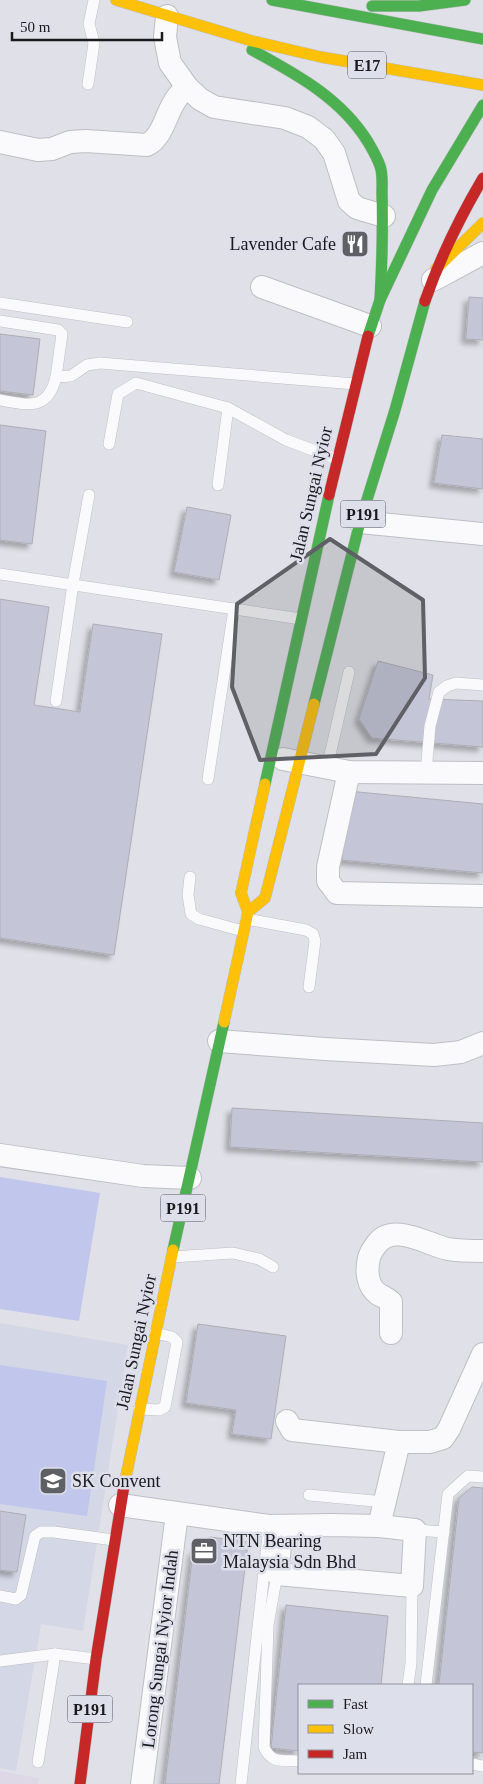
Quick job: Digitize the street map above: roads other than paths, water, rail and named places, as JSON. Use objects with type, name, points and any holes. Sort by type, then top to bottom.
[{"type":"main road","name":"E17","points":[[116,0],[252,41],[321,56],[483,85]]},
{"type":"main road","points":[[273,0],[390,8],[441,6],[465,0]]},
{"type":"main road","points":[[273,0],[483,39]]},
{"type":"main road","points":[[217,31],[292,72],[335,101],[366,138],[380,165],[384,216],[380,300]]},
{"type":"main road","name":"Jalan Sungai Nyior","points":[[80,1784],[96,1659],[120,1505],[155,1332],[247,916],[242,893],[270,757],[354,384],[370,326],[380,300],[432,190],[483,105]]},
{"type":"main road","name":"P191","points":[[247,916],[265,898],[360,522],[395,410],[420,315],[434,274],[468,204],[483,178]]},
{"type":"main road","points":[[434,274],[483,223]]},
{"type":"street","points":[[167,16],[165,37],[170,63],[187,87],[200,99],[214,107],[285,118],[308,126],[324,140],[334,153],[349,200],[357,208],[384,216]]},
{"type":"street","points":[[0,142],[38,150],[52,150],[70,142],[86,141],[147,146],[154,142],[173,104],[187,87]]},
{"type":"street","points":[[434,274],[483,253]]},
{"type":"street","points":[[262,287],[370,326]]},
{"type":"street","points":[[360,522],[483,534]]},
{"type":"street","points":[[270,757],[349,772],[483,773]]},
{"type":"street","points":[[349,772],[328,867],[328,881],[336,893],[483,896]]},
{"type":"street","points":[[219,1041],[325,1049],[434,1054],[461,1052],[483,1043]]},
{"type":"street","points":[[0,1155],[143,1176],[190,1178]]},
{"type":"street","points":[[391,1333],[391,1302],[385,1296],[378,1293],[370,1283],[367,1270],[369,1256],[380,1240],[396,1234],[449,1249],[483,1251]]},
{"type":"street","points":[[287,1421],[292,1430],[399,1442],[430,1442],[443,1438],[449,1429],[483,1354]]},
{"type":"street","points":[[379,1526],[399,1442]]},
{"type":"street","points":[[120,1505],[276,1526],[379,1526],[415,1530],[412,1586],[277,1574],[276,1526]]},
{"type":"street","name":"Lorong Sungai Nyior Indah","points":[[142,1784],[177,1514]]},
{"type":"lane","points":[[88,84],[94,43],[89,24],[94,0]]},
{"type":"lane","points":[[0,303],[127,322]]},
{"type":"lane","points":[[0,321],[58,330],[62,334],[53,390],[43,401],[28,405],[0,400]]},
{"type":"lane","points":[[56,377],[71,376],[87,365],[100,363],[354,384]]},
{"type":"lane","points":[[109,444],[118,394],[136,383],[228,408],[286,440],[336,459]]},
{"type":"lane","points":[[218,485],[228,408]]},
{"type":"lane","points":[[56,701],[88,495]]},
{"type":"lane","points":[[0,574],[301,619]]},
{"type":"lane","points":[[208,780],[234,609]]},
{"type":"lane","points":[[327,768],[348,672]]},
{"type":"lane","points":[[426,772],[430,726],[439,692],[447,686],[456,683],[483,685]]},
{"type":"lane","points":[[190,877],[188,895],[191,914],[199,919],[243,931]]},
{"type":"lane","points":[[247,916],[306,930],[313,934],[315,941],[309,987]]},
{"type":"lane","points":[[172,1257],[233,1253],[259,1258],[273,1267]]},
{"type":"lane","points":[[139,1409],[159,1410],[165,1407],[177,1342],[172,1337],[155,1332]]},
{"type":"lane","points":[[426,1684],[448,1494],[468,1476],[483,1477]]},
{"type":"lane","points":[[309,1495],[385,1502]]},
{"type":"lane","points":[[241,1784],[276,1526]]},
{"type":"lane","points":[[415,1530],[444,1532]]},
{"type":"lane","points":[[0,1596],[16,1599],[21,1595],[35,1536],[41,1532],[114,1540]]},
{"type":"lane","points":[[277,1574],[268,1626],[264,1747],[268,1755],[274,1760],[298,1761]]},
{"type":"lane","points":[[408,1684],[411,1663],[412,1586]]},
{"type":"lane","points":[[0,1661],[55,1654],[96,1659]]},
{"type":"lane","points":[[38,1762],[55,1654]]},
{"type":"place","name":"Lavender Cafe","points":[[355,244]]},
{"type":"place","name":"SK Convent","points":[[53,1481]]},
{"type":"place","name":"NTN Bearing Malaysia Sdn Bhd","points":[[204,1551]]}]
